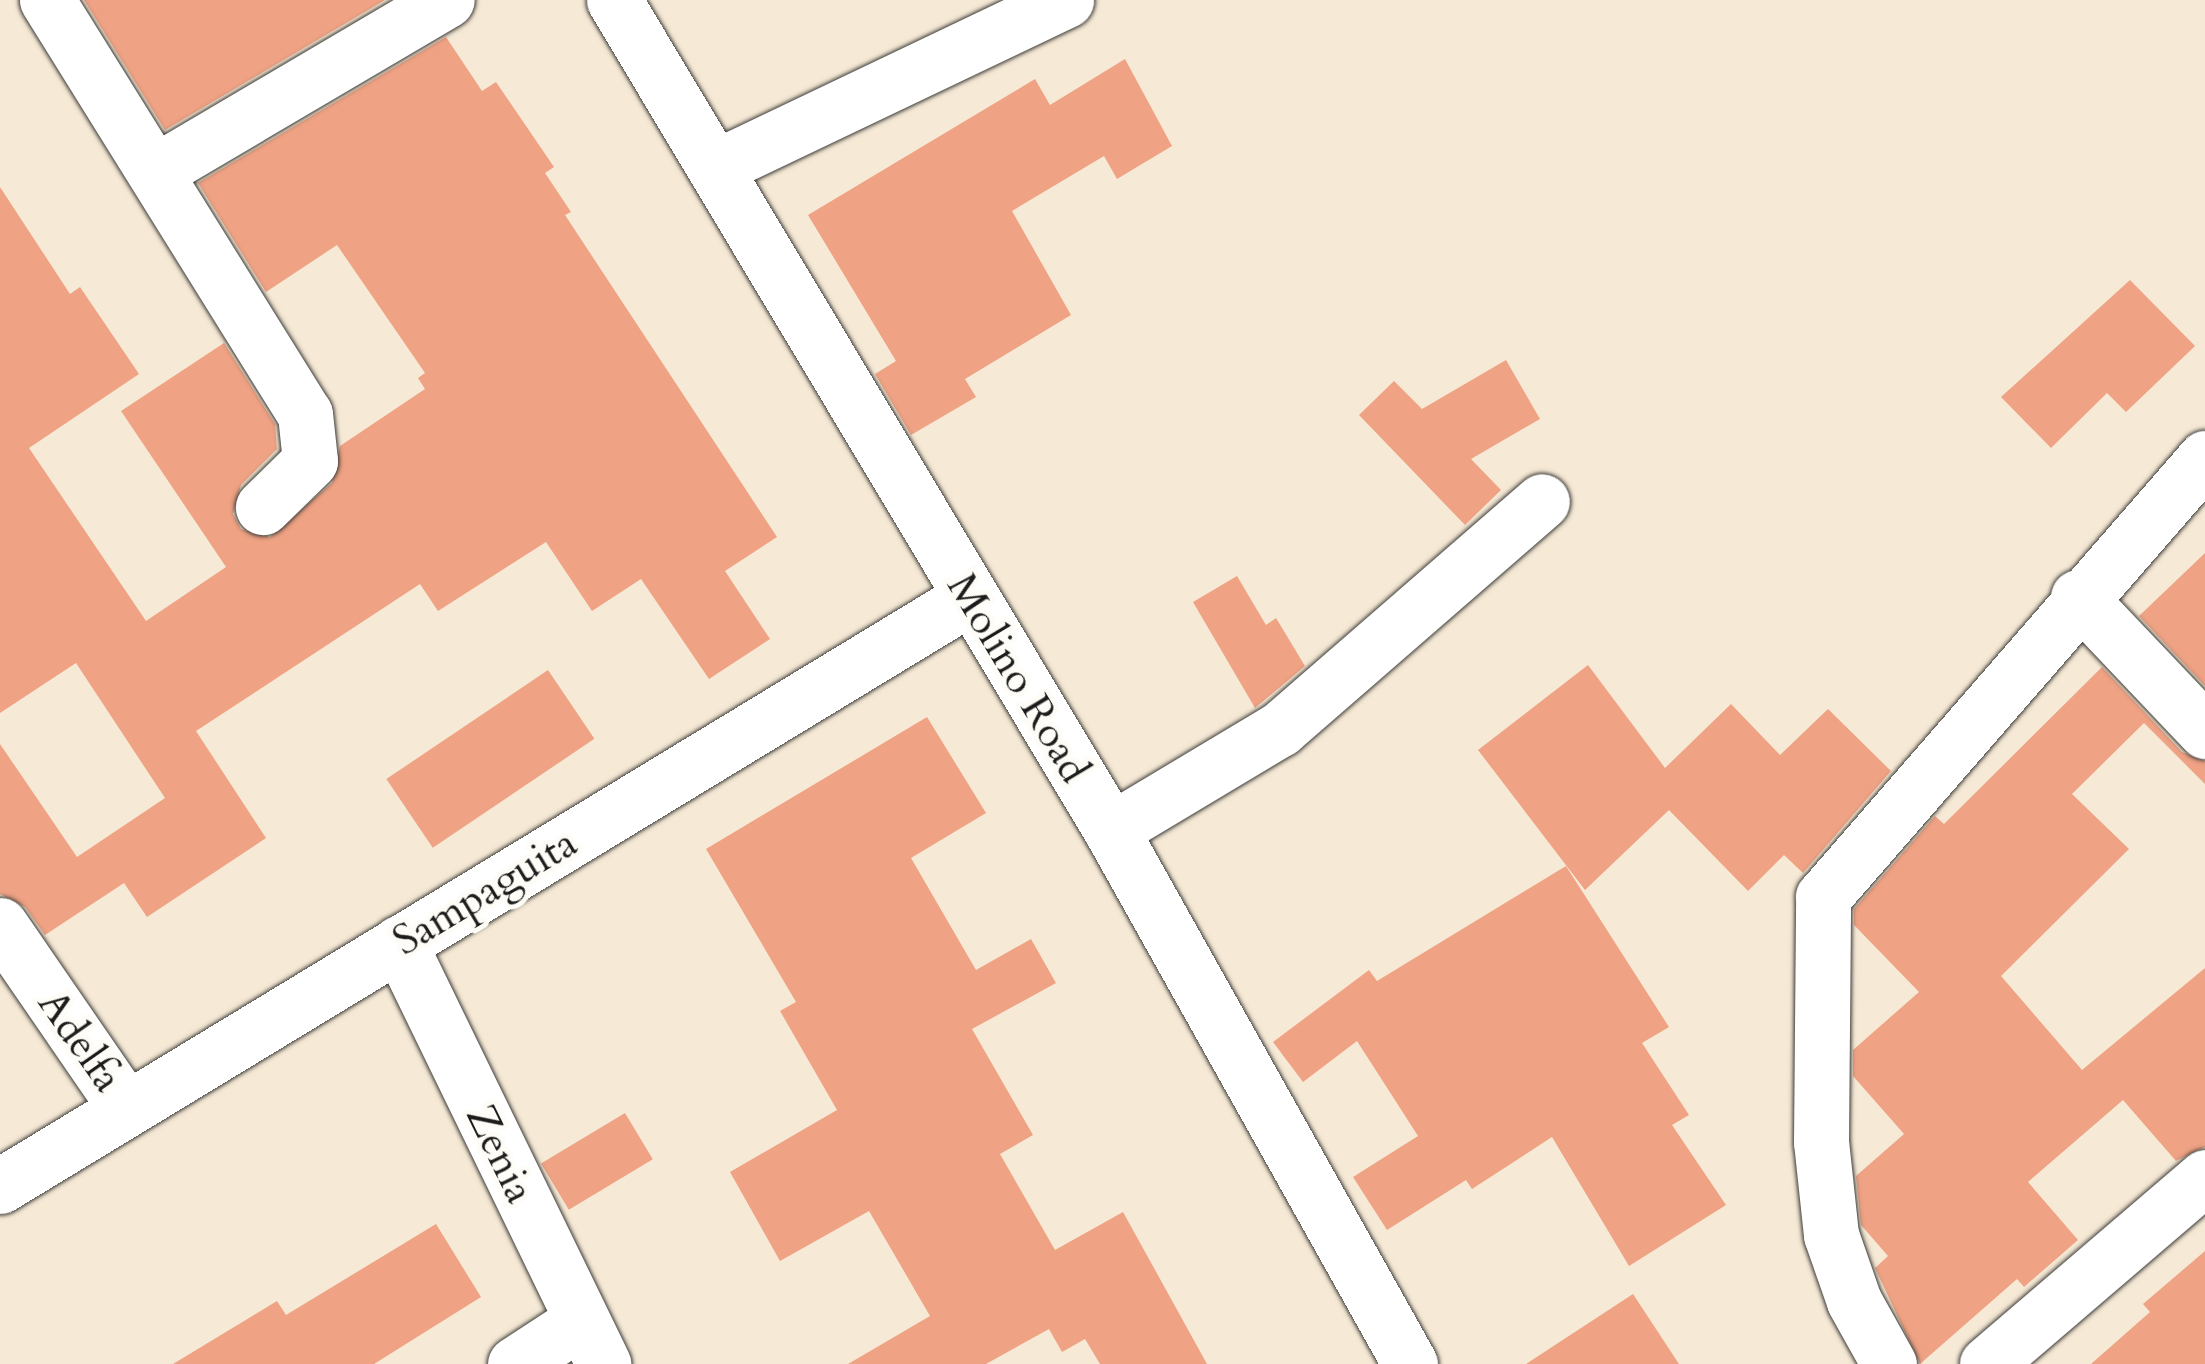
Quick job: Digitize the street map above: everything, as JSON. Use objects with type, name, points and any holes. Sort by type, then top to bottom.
[{"type":"street","points":[[48,0],[158,170],[312,432],[310,462],[263,507]]},
{"type":"street","points":[[158,170],[447,0]]},
{"type":"street","name":"Molino Road","points":[[614,0],[1111,830],[1410,1364]]},
{"type":"street","points":[[716,167],[1066,0]]},
{"type":"street","points":[[1889,1364],[1854,1302],[1831,1235],[1821,1142],[1823,898],[2078,597],[2205,458]]},
{"type":"street","points":[[1111,830],[1280,728],[1542,500]]},
{"type":"street","points":[[2078,597],[2205,731]]},
{"type":"street","name":"Sampaguita","points":[[0,1186],[969,598]]},
{"type":"street","name":"Adelfa","points":[[0,925],[126,1108]]},
{"type":"street","name":"Zenia","points":[[399,942],[592,1343]]},
{"type":"street","points":[[1988,1364],[2205,1178]]},
{"type":"street","points":[[514,1364],[592,1343]]},
{"type":"building","points":[[84,0],[385,0],[165,130]]},
{"type":"building","points":[[446,37],[482,91],[496,82],[554,167],[545,173],[571,212],[565,215],[777,537],[725,571],[770,639],[709,679],[641,579],[592,611],[546,542],[438,611],[420,584],[196,731],[266,838],[147,917],[124,883],[45,935],[25,907],[0,894],[0,744],[77,857],[165,798],[76,663],[0,713],[0,187],[70,294],[80,287],[139,374],[29,448],[146,621],[226,567],[121,411],[224,343],[275,424],[277,449],[241,485],[233,514],[241,529],[270,537],[332,483],[340,446],[425,389],[418,378],[425,373],[337,245],[266,292],[198,183]]},
{"type":"building","points":[[1125,59],[1172,146],[1117,179],[1104,156],[1012,211],[1071,315],[965,379],[976,397],[911,435],[875,374],[896,361],[808,215],[1035,79],[1050,105]]},
{"type":"building","points":[[2130,280],[2195,346],[2126,412],[2107,393],[2051,448],[2001,397]]},
{"type":"building","points":[[1506,360],[1540,419],[1471,459],[1501,490],[1465,525],[1359,415],[1394,381],[1422,409]]},
{"type":"building","points":[[2205,553],[2205,686],[2139,616]]},
{"type":"building","points":[[1237,576],[1266,625],[1276,618],[1305,666],[1255,708],[1193,602]]},
{"type":"building","points":[[1588,665],[1665,768],[1731,704],[1780,755],[1828,709],[1891,771],[1803,873],[1784,855],[1748,891],[1669,810],[1585,890],[1478,750]]},
{"type":"building","points":[[2102,667],[2182,752],[2205,761],[2205,784],[2144,723],[2072,794],[2129,849],[2001,976],[2082,1070],[2205,968],[2205,1147],[2176,1161],[2123,1100],[2028,1182],[2078,1240],[2024,1287],[2017,1279],[1920,1364],[1875,1268],[1888,1256],[1861,1225],[1856,1176],[1904,1134],[1853,1076],[1853,1050],[1919,992],[1854,925],[1854,909],[1935,816],[1944,824]]},
{"type":"building","points":[[548,670],[594,739],[433,848],[386,779]]},
{"type":"building","points":[[927,717],[986,813],[911,858],[976,970],[1031,939],[1056,983],[972,1029],[1033,1135],[1000,1154],[1055,1250],[1123,1212],[1207,1364],[1100,1364],[1085,1339],[1062,1352],[1049,1329],[986,1364],[848,1364],[930,1316],[869,1211],[780,1261],[730,1172],[837,1110],[780,1011],[796,1002],[706,849]]},
{"type":"building","points":[[1566,866],[1669,1027],[1642,1043],[1689,1115],[1672,1125],[1726,1205],[1629,1266],[1552,1137],[1472,1189],[1466,1180],[1387,1230],[1353,1177],[1418,1136],[1357,1041],[1303,1082],[1273,1042],[1369,970],[1377,981]]},
{"type":"building","points":[[625,1113],[653,1159],[569,1210],[541,1163]]},
{"type":"building","points":[[436,1224],[481,1297],[374,1364],[173,1364],[277,1301],[286,1315]]},
{"type":"building","points":[[2205,1251],[2205,1364],[2091,1364],[2150,1312],[2143,1304]]},
{"type":"building","points":[[1633,1294],[1679,1364],[1526,1364]]}]
